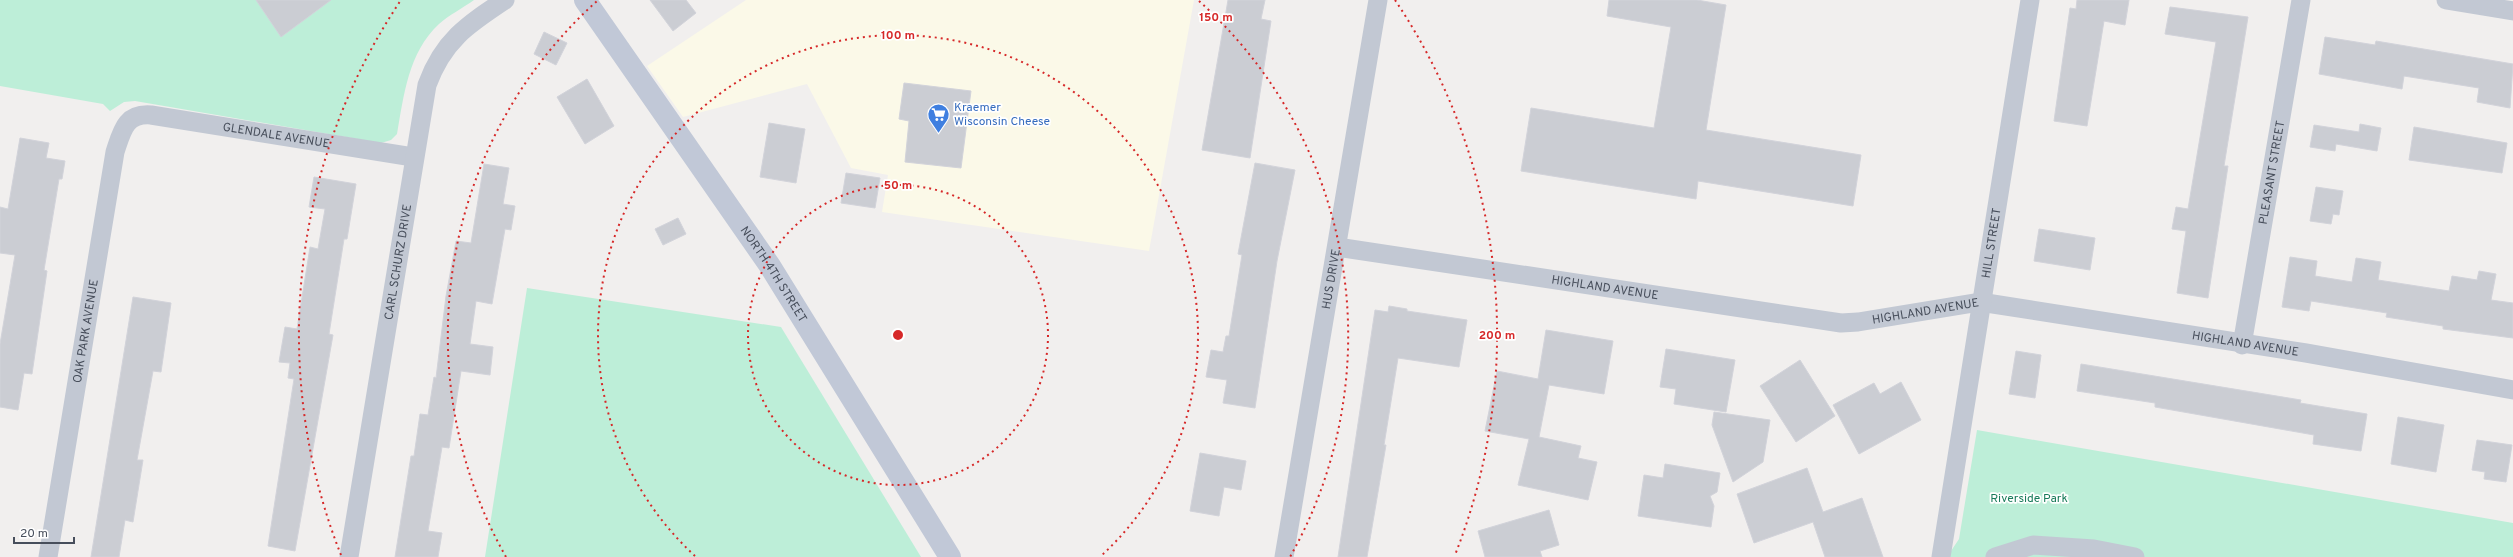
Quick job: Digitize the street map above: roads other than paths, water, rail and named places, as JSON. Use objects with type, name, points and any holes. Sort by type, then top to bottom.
[{"type":"street","name":"CARL SCHURZ DRIVE","points":[[349,557],[413,157],[427,85],[440,55],[468,25],[505,0]]},
{"type":"street","name":"NORTH 4TH STREET","points":[[585,0],[770,266],[950,557]]},
{"type":"street","name":"HUS DRIVE","points":[[1284,557],[1378,0]]},
{"type":"street","name":"HILL STREET","points":[[1940,557],[2030,0]]},
{"type":"street","name":"PLEASANT STREET","points":[[2242,344],[2301,0]]},
{"type":"street","points":[[2446,0],[2513,11]]},
{"type":"street","name":"GLENDALE AVENUE","points":[[139,114],[413,157]]},
{"type":"street","name":"OAK PARK AVENUE","points":[[48,557],[115,152],[128,121],[139,114]]},
{"type":"street","name":"HIGHLAND AVENUE","points":[[1337,247],[1841,323],[1858,322],[1980,302],[2306,353],[2513,390]]},
{"type":"street","points":[[1995,557],[2033,545],[2094,549],[2135,557]]},
{"type":"place","name":"Kraemer Wisconsin Cheese","points":[[939,134]]},
{"type":"park label","name":"Riverside Park","points":[[2029,498]]}]
